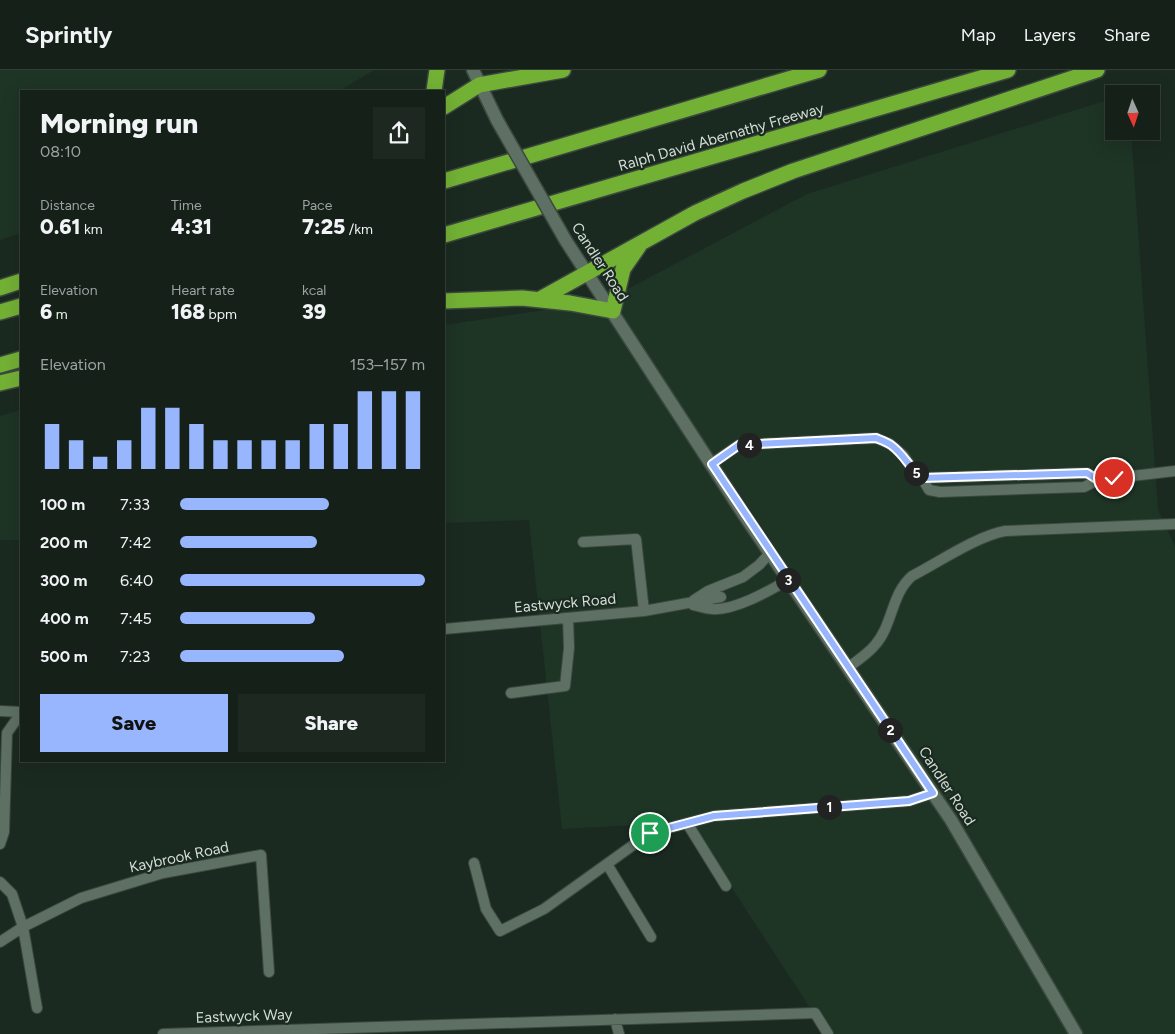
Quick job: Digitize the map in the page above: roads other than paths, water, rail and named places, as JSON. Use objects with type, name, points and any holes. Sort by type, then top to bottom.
[{"type":"highway","points":[[434,90],[438,70]]},
{"type":"highway","points":[[445,106],[479,85],[563,70]]},
{"type":"highway","points":[[445,181],[820,70]]},
{"type":"highway","name":"Ralph David Abernathy Freeway","points":[[445,235],[1008,70]]},
{"type":"highway","points":[[540,299],[695,213],[743,191],[793,171],[1097,70]]},
{"type":"highway","points":[[445,301],[540,299],[613,311],[623,269],[642,243]]},
{"type":"highway","points":[[0,288],[20,281]]},
{"type":"highway","points":[[0,312],[20,306]]},
{"type":"highway","points":[[0,365],[20,359]]},
{"type":"highway","points":[[0,383],[20,378]]},
{"type":"main road","name":"Candler Road","points":[[473,70],[497,120],[566,241],[788,580],[951,820],[1076,1034]]},
{"type":"street","points":[[712,464],[739,445],[876,438],[890,444],[903,455],[914,471],[922,478],[928,490],[940,492],[959,493],[1084,487],[1098,480],[1175,471]]},
{"type":"street","points":[[922,478],[1087,473],[1098,480]]},
{"type":"street","points":[[848,668],[875,646],[882,636],[899,592],[905,582],[912,576],[979,540],[1006,532],[1175,524]]},
{"type":"street","points":[[583,542],[636,539],[644,611]]},
{"type":"street","name":"Eastwyck Road","points":[[689,604],[708,591],[743,577],[759,565],[770,552]]},
{"type":"street","name":"Eastwyck Road","points":[[689,604],[713,609],[729,607],[758,596],[788,580]]},
{"type":"street","points":[[724,585],[721,597],[729,607]]},
{"type":"street","name":"Eastwyck Road","points":[[445,629],[644,611],[721,597]]},
{"type":"street","points":[[511,693],[565,686],[569,648],[568,618]]},
{"type":"street","points":[[0,711],[20,712]]},
{"type":"street","points":[[0,844],[4,832],[3,733],[20,713]]},
{"type":"street","points":[[474,863],[486,909],[500,931],[544,909],[650,833],[714,816],[909,801],[933,793]]},
{"type":"street","points":[[686,823],[726,886]]},
{"type":"street","name":"Kaybrook Road","points":[[0,942],[23,927],[81,898],[163,873],[261,856],[269,972]]},
{"type":"street","points":[[607,864],[651,937]]},
{"type":"street","points":[[0,882],[12,894],[23,927],[37,1008]]},
{"type":"street","name":"Eastwyck Way","points":[[162,1034],[271,1032],[326,1028],[815,1013],[828,1034]]},
{"type":"street","points":[[615,1018],[619,1034]]}]
